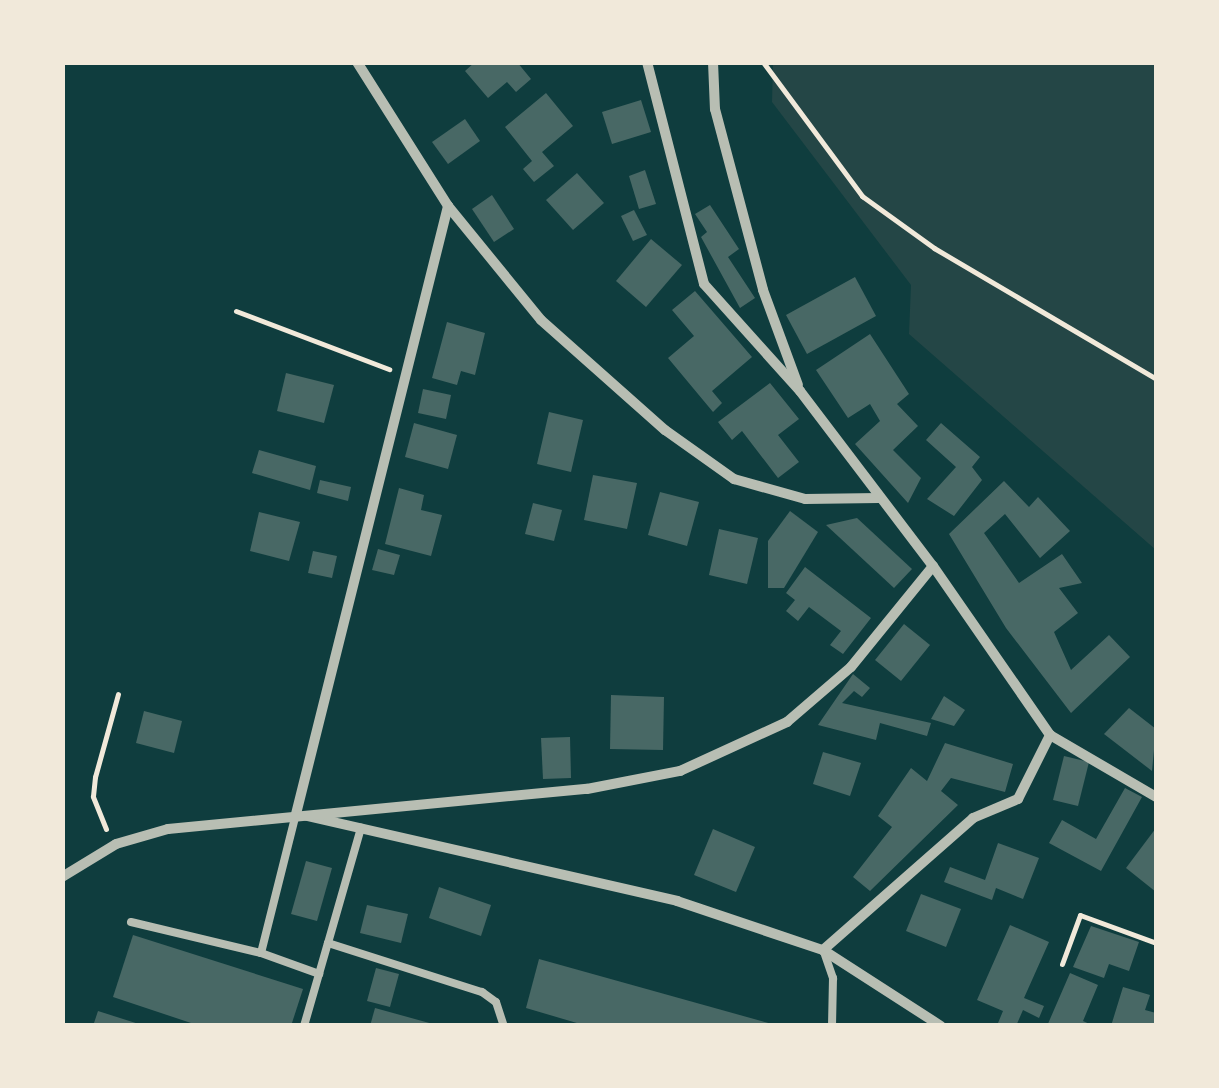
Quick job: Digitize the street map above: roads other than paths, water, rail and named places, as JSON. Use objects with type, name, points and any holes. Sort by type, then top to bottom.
[{"type":"street","points":[[357,62],[448,206],[542,320],[665,430],[734,479],[805,499],[879,498]]},
{"type":"street","points":[[646,62],[704,284],[800,391],[933,566],[1050,735],[1156,798]]},
{"type":"street","points":[[713,62],[715,110],[763,290],[800,391]]},
{"type":"street","points":[[296,814],[448,206]]},
{"type":"street","points":[[62,877],[116,844],[168,829],[587,789],[680,771],[787,722],[851,667],[933,566]]},
{"type":"street","points":[[823,950],[974,818],[1018,799],[1050,735]]},
{"type":"street","points":[[296,814],[677,901],[823,950],[941,1026]]},
{"type":"lane","points":[[261,953],[296,814]]},
{"type":"lane","points":[[304,1026],[360,828]]},
{"type":"lane","points":[[131,922],[261,953],[319,974]]},
{"type":"lane","points":[[328,943],[482,992],[496,1002],[504,1026]]},
{"type":"lane","points":[[823,950],[834,978],[832,1026]]}]
